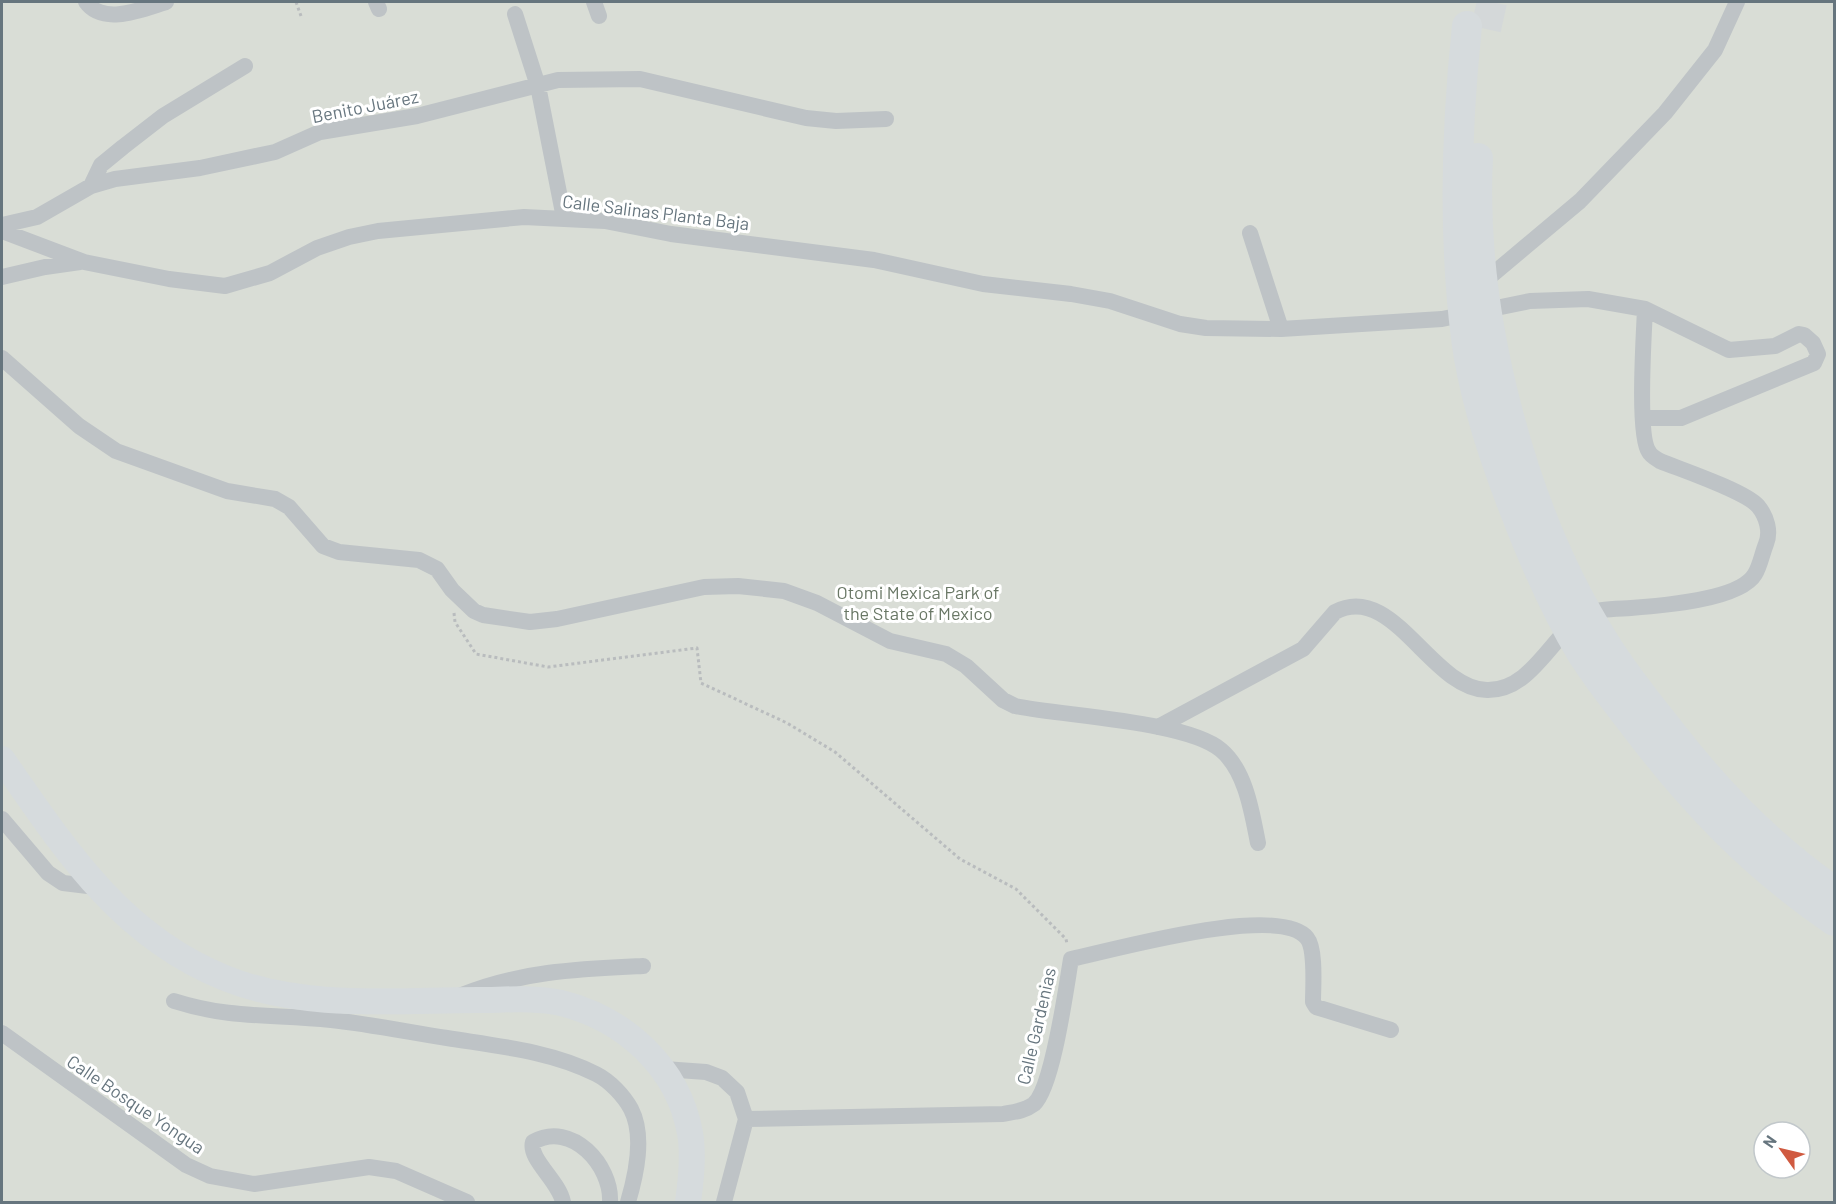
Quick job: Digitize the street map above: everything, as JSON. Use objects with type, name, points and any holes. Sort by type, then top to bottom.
[{"type":"highway","points":[[1834,891],[1782,853],[1702,772],[1604,643],[1565,568],[1519,452],[1501,387],[1484,285],[1477,168],[1477,27],[1456,166],[1461,285],[1466,340],[1476,392],[1495,459],[1518,520],[1542,578],[1583,655],[1675,778],[1709,817],[1750,857],[1795,894],[1834,921]]},
{"type":"main road","points":[[2,759],[96,887],[132,923],[204,969],[249,986],[331,1010],[450,1000],[559,1003],[588,1012],[620,1028],[644,1047],[664,1069],[684,1112],[690,1134],[688,1203]]},
{"type":"street","points":[[86,2],[95,11],[106,14],[147,8],[166,2]]},
{"type":"street","points":[[1442,319],[1580,201],[1665,113],[1715,50],[1737,2]]},
{"type":"street","points":[[515,14],[538,86],[564,218]]},
{"type":"street","points":[[91,186],[102,165],[123,147],[163,116],[244,66]]},
{"type":"street","name":"Benito Juárez","points":[[2,225],[37,217],[91,186],[115,179],[200,168],[275,152],[320,132],[417,116],[558,80],[640,79],[806,118],[836,121],[886,118]]},
{"type":"street","name":"Calle Salinas Planta Baja","points":[[2,231],[84,262],[169,279],[225,286],[270,273],[317,248],[349,237],[378,231],[525,217],[564,218],[605,221],[671,234],[874,260],[983,284],[1110,301],[1180,324],[1206,328],[1281,329],[1442,319],[1549,300],[1588,299],[1645,309],[1729,350],[1774,346],[1798,334],[1804,334],[1813,342],[1818,354],[1814,363],[1681,418],[1644,418]]},
{"type":"street","points":[[1250,233],[1281,329]]},
{"type":"street","points":[[2,277],[45,267],[84,262]]},
{"type":"street","points":[[1158,727],[1303,649],[1335,612],[1350,607],[1363,607],[1386,615],[1442,668],[1468,686],[1488,690],[1505,687],[1537,665],[1582,617],[1600,610],[1712,596],[1736,589],[1754,576],[1768,540],[1767,521],[1758,505],[1744,496],[1660,461],[1649,452],[1644,439],[1645,309]]},
{"type":"street","points":[[2,358],[79,426],[116,451],[227,491],[275,500],[289,507],[323,546],[339,552],[419,560],[437,569],[452,590],[474,611],[483,615],[530,622],[557,619],[704,587],[738,586],[784,591],[817,603],[890,641],[946,654],[966,666],[1003,700],[1016,706],[1158,727],[1221,749],[1233,764],[1242,783],[1258,843]]},
{"type":"street","points":[[2,819],[48,873],[63,883],[96,887]]},
{"type":"street","name":"Calle Gardenias","points":[[746,1119],[1003,1114],[1022,1111],[1042,1094],[1051,1064],[1071,959],[1224,928],[1273,924],[1301,932],[1311,943],[1313,1002],[1316,1007],[1391,1030]]},
{"type":"street","points":[[450,1000],[491,984],[528,975],[565,970],[643,966]]},
{"type":"street","points":[[174,1001],[206,1011],[232,1015],[331,1010],[554,1058],[597,1075],[614,1088],[631,1109],[638,1129],[637,1155],[628,1203]]},
{"type":"street","name":"Calle Bosque Yongua","points":[[2,1034],[186,1165],[210,1176],[254,1184],[369,1167],[396,1172],[467,1203]]},
{"type":"street","points":[[664,1069],[706,1072],[722,1078],[737,1092],[746,1119],[724,1203]]},
{"type":"street","points":[[563,1203],[561,1191],[533,1156],[531,1149],[534,1143],[541,1138],[559,1138],[580,1144],[596,1158],[609,1181],[610,1203]]},
{"type":"path","points":[[296,2],[301,16]]},
{"type":"path","points":[[452,590],[455,622],[476,654],[548,667],[696,648],[701,683],[787,723],[835,752],[960,859],[1016,889],[1066,939]]},
{"type":"green space","name":"Otomi Mexica Park of the State of Mexico","points":[[2,2],[1834,2],[1834,1202],[2,1202]]},
{"type":"tunnel","points":[[1486,29],[1492,2]]}]
